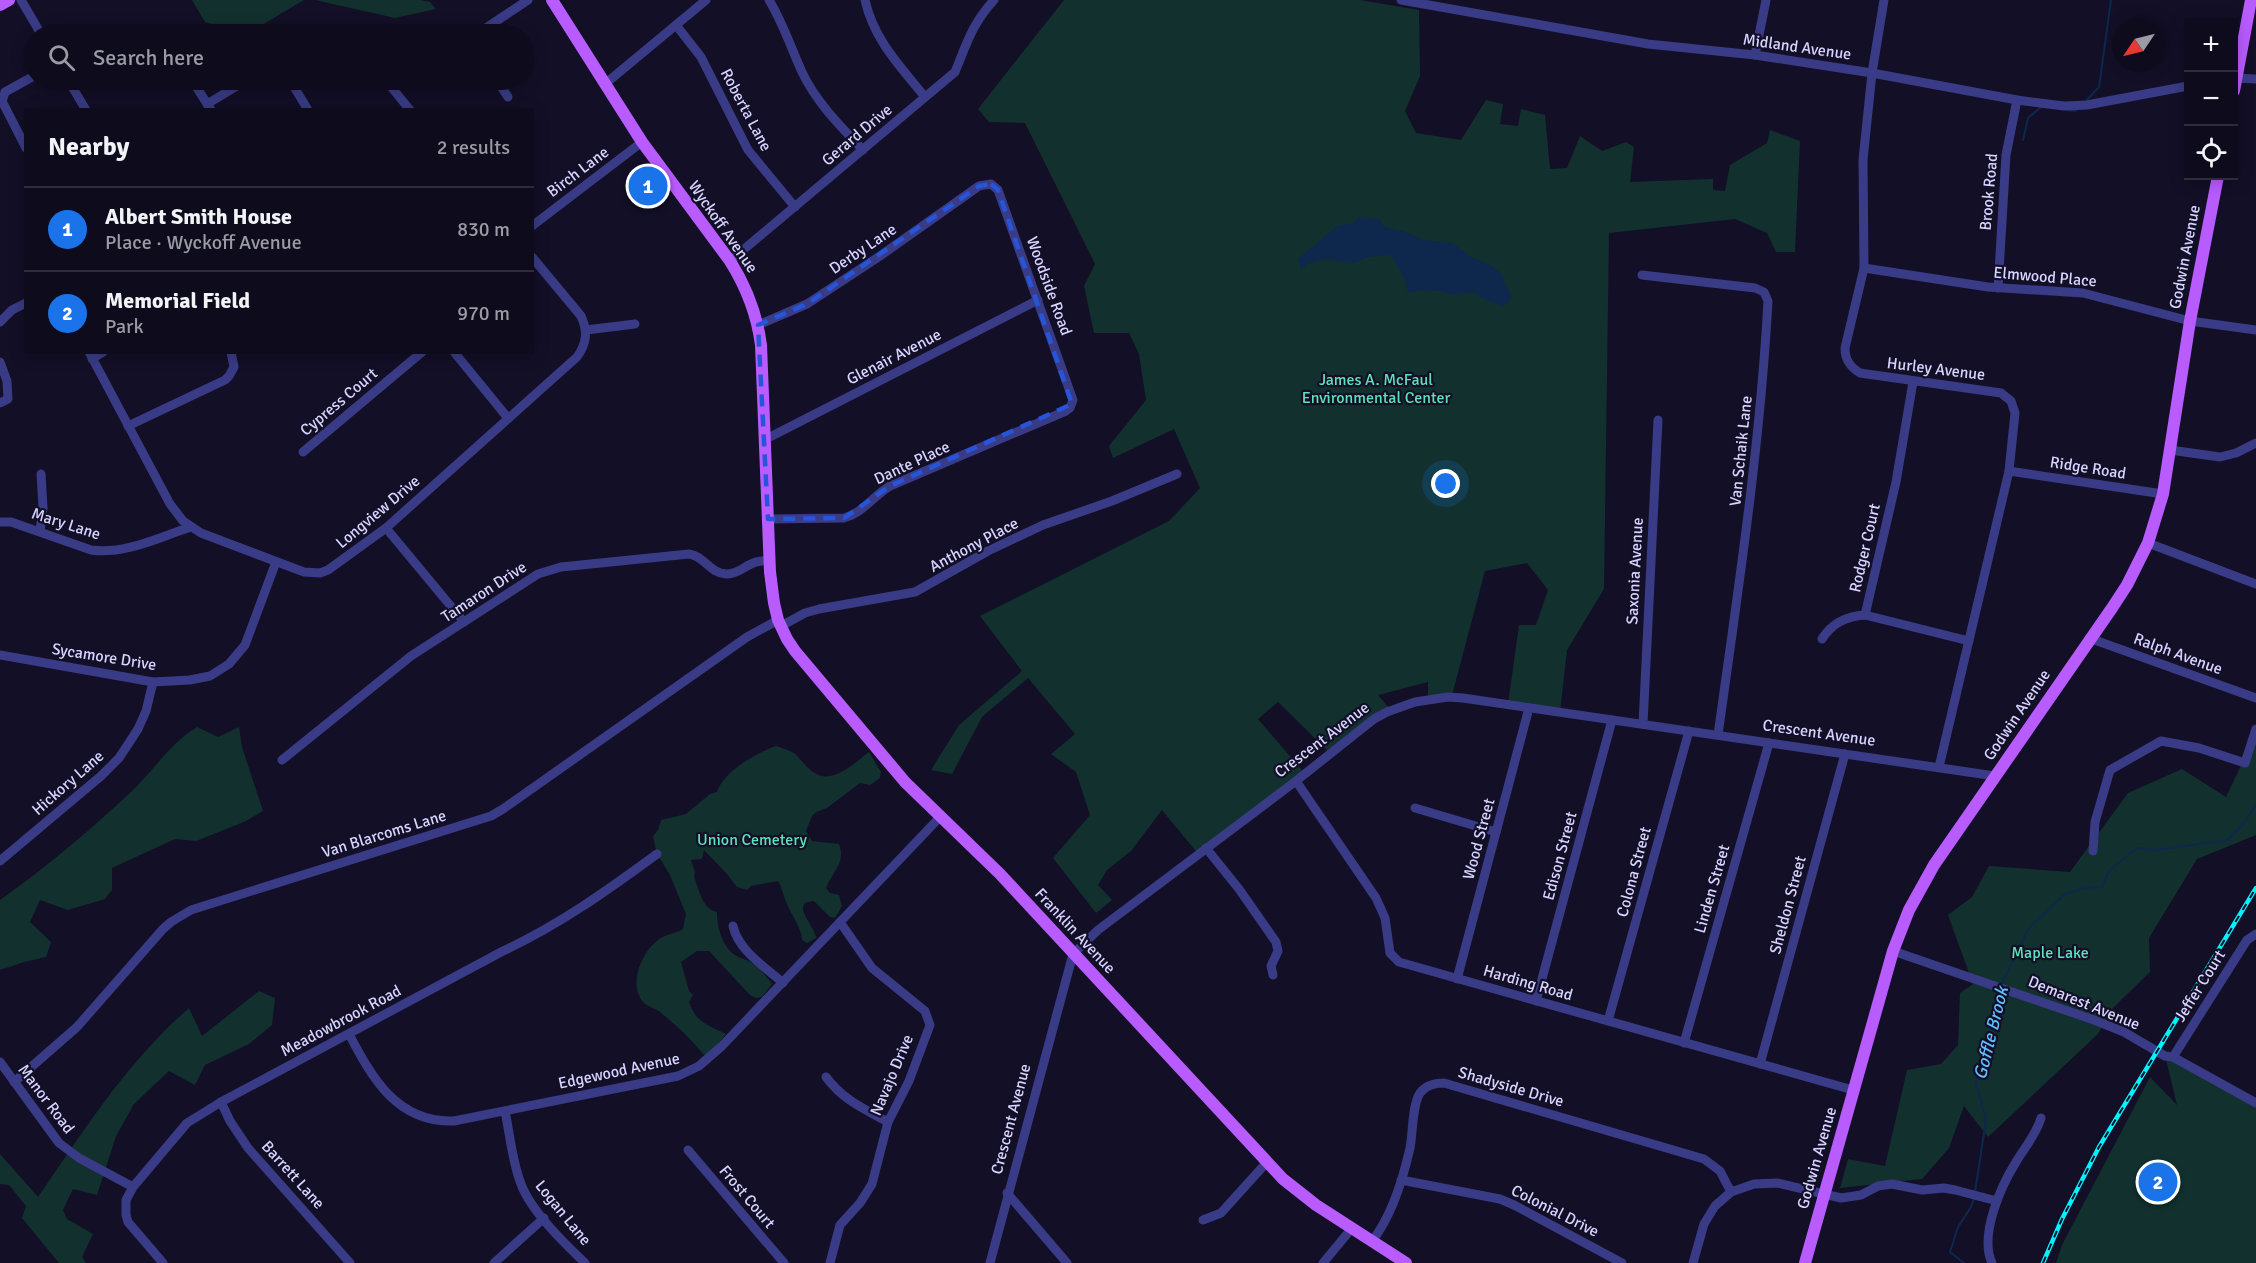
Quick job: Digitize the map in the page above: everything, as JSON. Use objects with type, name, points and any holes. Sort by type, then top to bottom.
[{"type":"main road","points":[[0,5],[9,0]]},
{"type":"main road","name":"Wyckoff Avenue","points":[[552,0],[642,142],[730,261],[748,292],[758,325],[761,345],[771,579]]},
{"type":"main road","points":[[2236,72],[2252,0]]},
{"type":"main road","name":"Godwin Avenue","points":[[1805,1263],[1893,951],[1909,910],[1923,884],[1995,776],[2127,585],[2148,543],[2163,494],[2190,321],[2217,180]]},
{"type":"main road","name":"Franklin Avenue","points":[[771,579],[780,623],[795,651],[891,766],[986,860],[1267,1162],[1299,1192],[1406,1263]]},
{"type":"street","points":[[21,0],[35,24]]},
{"type":"street","points":[[492,24],[528,0]]},
{"type":"street","points":[[605,84],[706,0]]},
{"type":"street","points":[[769,0],[786,31],[811,88],[834,119],[863,150]]},
{"type":"street","points":[[865,0],[872,25],[886,50],[925,97]]},
{"type":"street","name":"Gerard Drive","points":[[730,261],[955,72],[971,30],[980,15],[994,0]]},
{"type":"street","name":"Midland Avenue","points":[[1401,0],[1448,4],[1648,44],[1755,55],[2064,106],[2087,105],[2184,87]]},
{"type":"street","points":[[1755,55],[1766,0]]},
{"type":"street","name":"Hurley Avenue","points":[[1884,0],[1872,73],[1863,160],[1864,268],[1845,348],[1847,361],[1860,373],[1913,382],[1995,391],[2006,396],[2014,407],[2015,413],[2009,471],[1939,767]]},
{"type":"street","name":"Roberta Lane","points":[[676,25],[701,57],[748,150],[795,207]]},
{"type":"street","points":[[2238,77],[2256,79]]},
{"type":"street","points":[[24,82],[5,92],[2,101],[24,144]]},
{"type":"street","points":[[74,90],[85,108]]},
{"type":"street","points":[[198,90],[209,107],[233,90]]},
{"type":"street","points":[[296,90],[307,108]]},
{"type":"street","points":[[394,90],[408,108]]},
{"type":"street","points":[[503,90],[508,97]]},
{"type":"street","name":"Brook Road","points":[[1998,288],[2006,155],[2017,100]]},
{"type":"street","name":"Birch Lane","points":[[534,224],[642,142]]},
{"type":"street","name":"Woodside Road","points":[[979,186],[991,184],[998,190],[1073,395],[1072,404],[1066,411]]},
{"type":"street","name":"Derby Lane","points":[[758,325],[807,304],[979,186]]},
{"type":"street","points":[[534,259],[581,316],[586,330],[636,324]]},
{"type":"street","name":"Elmwood Place","points":[[1864,268],[1998,288],[2083,293],[2190,321],[2256,330]]},
{"type":"street","name":"Van Schaik Lane","points":[[1642,275],[1755,288],[1764,292],[1768,301],[1755,461],[1718,735]]},
{"type":"street","name":"Glenair Avenue","points":[[764,440],[1038,300]]},
{"type":"street","points":[[0,322],[22,305]]},
{"type":"street","name":"Longview Drive","points":[[91,356],[170,504],[191,527],[212,538],[304,572],[320,573],[328,570],[386,528],[507,417],[577,357],[585,344],[586,330]]},
{"type":"street","points":[[128,426],[229,376],[234,367],[231,354]]},
{"type":"street","name":"Cypress Court","points":[[303,452],[420,354]]},
{"type":"street","points":[[456,354],[507,417]]},
{"type":"street","points":[[0,362],[7,381],[8,399],[0,403]]},
{"type":"street","name":"Rodger Court","points":[[1913,382],[1896,482],[1865,615],[1970,641]]},
{"type":"street","name":"Dante Place","points":[[768,519],[852,516],[890,486],[1066,411]]},
{"type":"street","name":"Saxonia Avenue","points":[[1643,724],[1658,420]]},
{"type":"street","points":[[2170,450],[2220,457],[2236,453],[2256,443]]},
{"type":"street","name":"Ridge Road","points":[[2009,471],[2163,494]]},
{"type":"street","points":[[40,531],[43,508],[41,474]]},
{"type":"street","name":"Anthony Place","points":[[780,623],[819,609],[915,592],[1043,525],[1112,501],[1177,474]]},
{"type":"street","name":"Mary Lane","points":[[0,522],[11,522],[91,550],[113,551],[191,527]]},
{"type":"street","points":[[386,528],[464,622]]},
{"type":"street","points":[[2148,543],[2256,584]]},
{"type":"street","name":"Tamaron Drive","points":[[282,760],[411,657],[538,574],[561,567],[689,554],[700,557],[714,570],[726,574],[739,571],[756,561],[770,561]]},
{"type":"street","name":"Sycamore Drive","points":[[0,655],[153,682],[200,679],[210,676],[238,656],[249,637],[276,562]]},
{"type":"street","points":[[1822,639],[1839,622],[1865,615]]},
{"type":"street","name":"Van Blarcoms Lane","points":[[14,1082],[77,1027],[163,929],[180,915],[490,816],[747,637],[780,623]]},
{"type":"street","name":"Ralph Avenue","points":[[2090,638],[2256,698]]},
{"type":"street","name":"Hickory Lane","points":[[0,861],[101,776],[119,758],[138,729],[146,711],[153,682]]},
{"type":"street","name":"Crescent Avenue","points":[[990,1263],[1073,954],[1098,930],[1296,781],[1366,724],[1387,712],[1409,703],[1448,698],[1995,776]]},
{"type":"street","name":"Wood Street","points":[[1457,979],[1529,708]]},
{"type":"street","name":"Edison Street","points":[[1536,1001],[1612,720]]},
{"type":"street","points":[[2093,851],[2095,822],[2110,770],[2161,741],[2199,748],[2245,763],[2256,729]]},
{"type":"street","name":"Colona Street","points":[[1608,1022],[1689,731]]},
{"type":"street","name":"Linden Street","points":[[1684,1043],[1769,742]]},
{"type":"street","name":"Sheldon Street","points":[[1760,1064],[1845,754]]},
{"type":"street","name":"Harding Road","points":[[1296,781],[1376,898],[1385,918],[1388,947],[1393,958],[1401,963],[1853,1090]]},
{"type":"street","points":[[1415,808],[1496,832]]},
{"type":"street","name":"Edgewood Avenue","points":[[349,1034],[380,1085],[393,1099],[409,1112],[420,1117],[443,1121],[666,1079],[690,1071],[710,1058],[940,817]]},
{"type":"street","points":[[1206,848],[1239,889],[1276,942],[1278,951],[1271,966],[1273,975]]},
{"type":"street","name":"Meadowbrook Road","points":[[163,1263],[128,1222],[126,1200],[133,1187],[187,1123],[221,1102],[553,926],[590,903],[657,854]]},
{"type":"street","name":"Navajo Drive","points":[[830,1263],[840,1225],[860,1203],[872,1184],[888,1122],[909,1081],[930,1020],[926,1011],[872,968],[840,922]]},
{"type":"street","points":[[733,926],[735,934],[750,954],[783,983]]},
{"type":"street","name":"Jeffer Court","points":[[2174,1057],[2247,940],[2256,934]]},
{"type":"street","name":"Demarest Avenue","points":[[1893,951],[2124,1032],[2164,1056],[2174,1057],[2256,1103]]},
{"type":"street","name":"Manor Road","points":[[0,1062],[59,1143],[80,1158],[133,1187]]},
{"type":"street","points":[[826,1077],[841,1095],[852,1103],[888,1122]]},
{"type":"street","name":"Shadyside Drive","points":[[1372,1241],[1385,1222],[1401,1180],[1410,1148],[1417,1098],[1431,1084],[1444,1083],[1704,1160],[1720,1171],[1731,1192]]},
{"type":"street","name":"Barrett Lane","points":[[221,1102],[230,1121],[248,1148],[350,1263]]},
{"type":"street","name":"Logan Lane","points":[[505,1111],[517,1172],[527,1198],[585,1263]]},
{"type":"street","points":[[1992,1263],[1988,1251],[1988,1238],[1997,1201],[2006,1179],[2034,1136],[2041,1118]]},
{"type":"street","name":"Frost Court","points":[[688,1150],[784,1263]]},
{"type":"street","points":[[1203,1220],[1221,1213],[1267,1162]]},
{"type":"street","name":"Colonial Drive","points":[[1401,1180],[1500,1199],[1622,1263]]},
{"type":"street","points":[[1693,1263],[1700,1233],[1708,1215],[1731,1192],[1743,1186],[1766,1182],[1841,1198],[1851,1198],[1861,1196],[1878,1186],[1892,1184],[1922,1190],[1933,1188],[1955,1190],[1997,1201]]},
{"type":"street","points":[[1007,1193],[1067,1263]]},
{"type":"street","points":[[494,1263],[544,1218]]},
{"type":"street","points":[[1323,1263],[1352,1228]]},
{"type":"highlighted area","points":[[991,184],[998,190],[1072,404],[890,486],[844,518],[768,519],[758,325],[807,304],[979,186]]},
{"type":"green space","points":[[192,0],[304,0],[264,24],[205,22]]},
{"type":"green space","points":[[315,0],[420,0],[430,2],[436,9],[395,18]]},
{"type":"green space","name":"James A. McFaul Environmental Center","points":[[1064,0],[1360,0],[1419,10],[1420,76],[1405,111],[1416,133],[1461,140],[1486,100],[1503,104],[1500,124],[1518,126],[1521,109],[1545,115],[1550,169],[1567,168],[1580,136],[1602,151],[1626,142],[1634,147],[1630,182],[1713,179],[1713,190],[1725,191],[1730,165],[1767,143],[1770,130],[1800,141],[1795,252],[1776,252],[1767,233],[1735,219],[1609,233],[1604,589],[1567,650],[1560,712],[1508,704],[1519,625],[1536,625],[1548,590],[1527,563],[1485,571],[1451,699],[1428,699],[1428,682],[1378,695],[1390,709],[1330,753],[1278,702],[1258,719],[1306,775],[1199,855],[1162,810],[1131,851],[1107,870],[1098,885],[1112,900],[1096,913],[1053,858],[1090,815],[1076,772],[1051,754],[1075,734],[1028,678],[982,717],[952,774],[931,770],[959,725],[1022,671],[980,616],[1169,521],[1200,488],[1174,429],[1113,458],[1109,446],[1146,400],[1139,354],[1129,333],[1094,333],[1084,286],[1095,264],[1025,123],[989,122],[978,109]]},
{"type":"green space","points":[[197,727],[218,737],[239,727],[242,747],[263,811],[246,821],[196,841],[175,839],[112,868],[112,890],[105,899],[68,910],[40,900],[30,922],[51,942],[46,957],[0,970],[0,900],[87,832],[135,788],[179,740]]},
{"type":"green space","name":"Maple Lake","points":[[2256,734],[2256,835],[2197,859],[2149,938],[2150,972],[2113,1008],[2098,1034],[1988,1137],[1964,1106],[1949,1148],[1922,1179],[1840,1188],[1848,1159],[1885,1166],[1907,1070],[1941,1064],[1958,1045],[1960,993],[1973,984],[1948,915],[1972,897],[1989,866],[2070,872],[2128,793],[2182,769],[2226,797]]},
{"type":"green space","name":"Union Cemetery","points":[[776,746],[794,753],[809,769],[822,776],[844,771],[869,752],[881,772],[880,778],[870,785],[860,783],[827,808],[812,816],[806,831],[812,841],[839,844],[840,862],[826,888],[830,893],[839,895],[842,906],[835,918],[830,917],[814,901],[807,902],[803,906],[805,916],[816,938],[807,943],[802,940],[799,927],[778,881],[751,886],[747,890],[737,887],[704,850],[702,859],[691,860],[695,872],[694,877],[704,903],[717,912],[719,930],[727,947],[737,956],[755,965],[772,984],[762,997],[756,998],[750,995],[709,951],[697,951],[681,962],[689,991],[693,995],[689,1002],[695,1015],[726,1034],[713,1050],[704,1055],[672,1022],[647,1006],[639,996],[637,978],[642,960],[652,945],[661,938],[683,929],[686,914],[670,875],[657,854],[653,836],[661,820],[686,814],[710,794],[717,792],[726,777],[741,764]]},
{"type":"green space","points":[[259,991],[275,998],[272,1025],[249,1044],[205,1065],[195,1085],[169,1071],[134,1104],[116,1136],[97,1195],[73,1189],[63,1210],[67,1219],[93,1234],[82,1257],[86,1263],[59,1263],[22,1218],[26,1206],[9,1185],[0,1184],[0,1154],[38,1197],[126,1074],[166,1029],[189,1008],[202,1036]]},
{"type":"green space","points":[[2165,1055],[2256,1102],[2256,1263],[2056,1263],[2062,1245],[2150,1077],[2177,1105]]},
{"type":"water","points":[[1360,217],[1380,220],[1385,227],[1406,232],[1424,240],[1453,243],[1471,257],[1487,263],[1500,272],[1512,298],[1503,307],[1473,292],[1452,295],[1425,290],[1408,293],[1405,279],[1391,255],[1368,257],[1354,263],[1325,259],[1307,264],[1301,270],[1298,259],[1337,226],[1353,223]]},
{"type":"waterway","points":[[2084,103],[2099,87],[2111,0]]},
{"type":"waterway","points":[[2023,140],[2028,118],[2041,107]]},
{"type":"waterway","points":[[2067,110],[2078,109]]},
{"type":"waterway","name":"Goffle Brook","points":[[2001,985],[2029,928],[2065,894],[2085,888],[2102,887],[2109,871],[2137,848],[2157,850],[2228,840],[2244,823],[2256,805]]},
{"type":"waterway","name":"Goffle Brook","points":[[1975,1192],[1986,1120],[1976,1083],[1999,990]]},
{"type":"waterway","name":"Goffle Brook","points":[[1964,1263],[1950,1252],[1958,1227],[1974,1198]]},
{"type":"railway","points":[[2043,1263],[2062,1219],[2099,1147],[2256,888]]},
{"type":"place","name":"Albert Smith House","points":[[648,186]]},
{"type":"place","name":"Memorial Field","points":[[2158,1182]]}]
